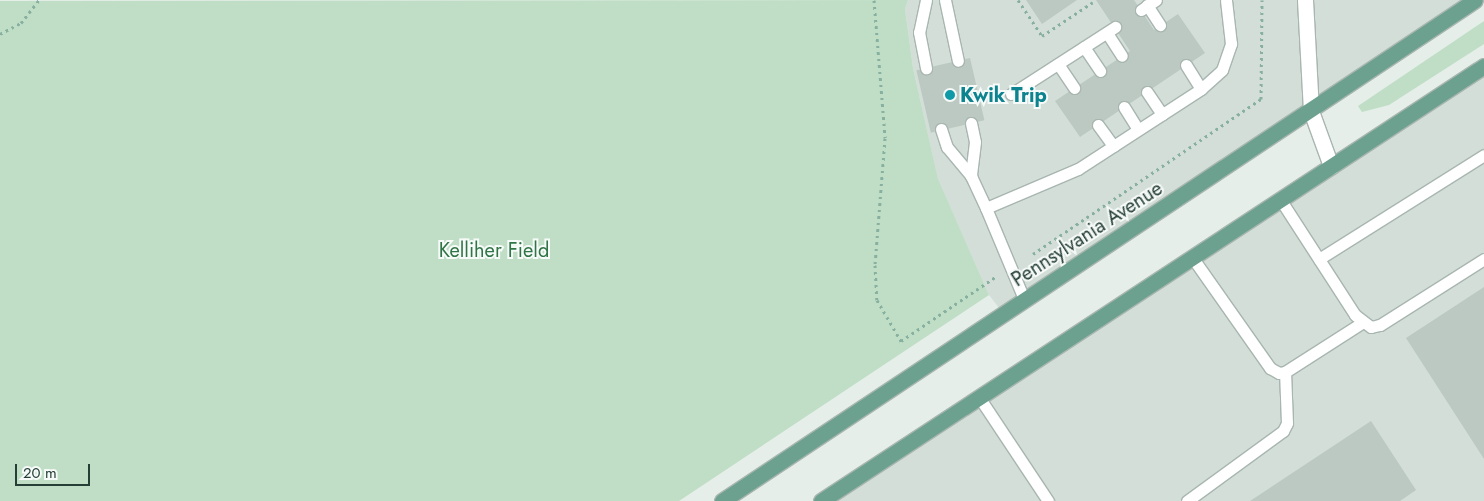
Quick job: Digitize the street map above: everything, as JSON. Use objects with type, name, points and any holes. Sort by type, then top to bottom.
[{"type":"main road","name":"Pennsylvania Avenue","points":[[722,501],[1311,111],[1475,0]]},
{"type":"main road","points":[[821,501],[1484,66]]},
{"type":"street","points":[[1305,0],[1311,111],[1331,166]]},
{"type":"lane","points":[[926,0],[919,32],[926,68]]},
{"type":"lane","points":[[945,0],[958,61]]},
{"type":"lane","points":[[986,208],[1078,169],[1201,89],[1222,70],[1231,44],[1226,0]]},
{"type":"lane","points":[[1148,5],[1160,25]]},
{"type":"lane","points":[[1011,94],[1111,30],[1122,56]]},
{"type":"lane","points":[[1084,47],[1100,71]]},
{"type":"lane","points":[[1058,64],[1074,88]]},
{"type":"lane","points":[[1186,65],[1201,89]]},
{"type":"lane","points":[[1147,92],[1162,114]]},
{"type":"lane","points":[[1124,108],[1138,129]]},
{"type":"lane","points":[[971,123],[975,142],[971,176]]},
{"type":"lane","points":[[1098,125],[1113,146]]},
{"type":"lane","points":[[941,129],[947,147],[971,176],[1024,300]]},
{"type":"lane","points":[[1319,259],[1484,155]]},
{"type":"lane","points":[[1280,199],[1363,322],[1371,326],[1380,325],[1484,259]]},
{"type":"lane","points":[[1192,257],[1270,368],[1286,372],[1363,322]]},
{"type":"lane","points":[[1187,501],[1283,431],[1286,423],[1286,372]]},
{"type":"lane","points":[[979,397],[1048,501]]},
{"type":"path","points":[[0,34],[21,23],[39,0]]},
{"type":"path","points":[[874,0],[885,138],[874,265],[877,300],[901,340],[995,278]]},
{"type":"path","points":[[1018,0],[1042,36],[1093,2]]},
{"type":"path","points":[[1033,254],[1260,98],[1262,0]]},
{"type":"shaded area","points":[[908,0],[1475,0],[1003,313],[989,295],[938,180],[913,68],[905,9]]},
{"type":"shaded area","points":[[1484,66],[1484,501],[821,501]]},
{"type":"green space","name":"Kelliher Field","points":[[908,0],[905,9],[913,68],[938,179],[989,295],[679,501],[0,501],[0,1]]},
{"type":"green space","points":[[1484,21],[1484,44],[1389,105],[1362,112],[1358,106]]},
{"type":"building","name":"Kwik Trip","points":[[1026,0],[1077,0],[1042,24]]},
{"type":"building","name":"Kwik Trip","points":[[1096,0],[1134,0],[1154,30],[1178,14],[1205,53],[1080,137],[1055,101],[1130,51]]},
{"type":"building","name":"Kwik Trip","points":[[970,58],[984,120],[931,133],[916,70]]},
{"type":"building","points":[[1484,287],[1484,459],[1406,338]]},
{"type":"building","points":[[1371,421],[1416,490],[1400,501],[1250,501]]},
{"type":"place","name":"Kwik Trip","points":[[950,95]]}]
